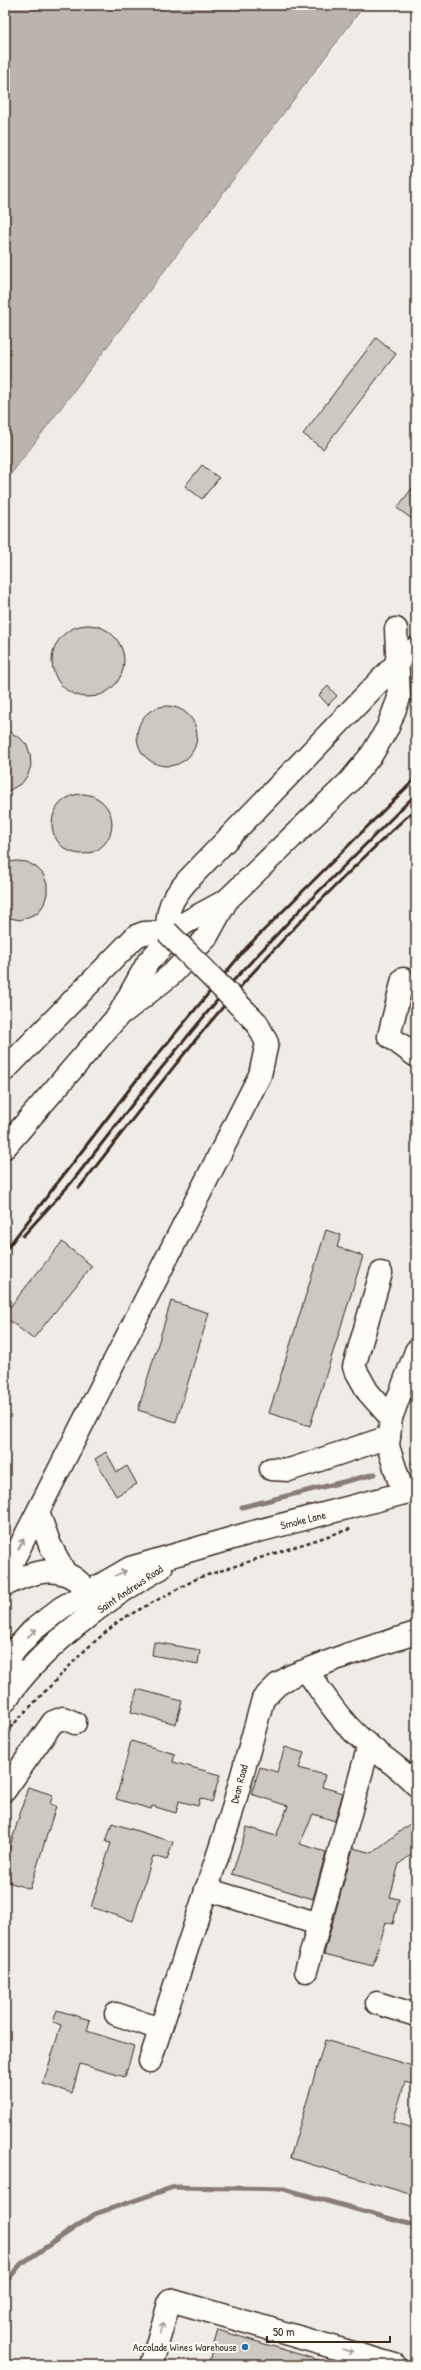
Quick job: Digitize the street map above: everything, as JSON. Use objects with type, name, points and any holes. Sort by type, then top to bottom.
[{"type":"main road","points":[[5,1147],[118,1016],[176,969],[206,938],[227,900],[349,782],[372,754],[388,727],[398,698],[396,629]]},
{"type":"main road","points":[[166,932],[167,912],[174,896],[187,881],[397,664],[416,648]]},
{"type":"main road","points":[[5,1070],[136,936],[144,933],[166,932],[257,1023],[267,1043],[260,1075],[5,1576]]},
{"type":"main road","points":[[403,979],[389,1036],[416,1056]]},
{"type":"main road","points":[[381,1273],[354,1367],[390,1428]]},
{"type":"main road","points":[[410,1491],[388,1446],[390,1428],[416,1351]]},
{"type":"main road","points":[[271,1469],[289,1470],[390,1428]]},
{"type":"main road","name":"Smoke Lane","points":[[190,1552],[250,1533],[410,1491]]},
{"type":"main road","points":[[38,1512],[50,1545],[65,1574]]},
{"type":"main road","name":"Saint Andrews Road","points":[[5,1661],[48,1618],[88,1592],[130,1568],[149,1561],[190,1552]]},
{"type":"main road","name":"Saint Andrews Road","points":[[5,1701],[26,1672],[87,1618],[147,1575],[190,1552]]},
{"type":"main road","points":[[5,1585],[36,1572],[65,1574],[76,1580],[88,1592],[91,1604],[87,1618]]},
{"type":"main road","name":"Dean Road","points":[[150,2061],[231,1815],[263,1699],[277,1685],[291,1676],[349,1654],[416,1633]]},
{"type":"main road","points":[[307,1671],[339,1717],[416,1785]]},
{"type":"main road","points":[[5,1674],[26,1672]]},
{"type":"main road","points":[[5,1790],[53,1722],[63,1718],[75,1723]]},
{"type":"main road","points":[[306,1971],[369,1745]]},
{"type":"main road","points":[[206,1889],[309,1921]]},
{"type":"main road","points":[[377,2003],[416,2015]]},
{"type":"main road","points":[[116,2014],[160,2029]]},
{"type":"main road","points":[[150,2365],[170,2300],[395,2365]]},
{"type":"path","points":[[5,1733],[85,1650],[120,1620],[198,1578],[360,1525]]},
{"type":"shaded area","points":[[5,5],[365,5],[5,482]]},
{"type":"shaded area","points":[[367,5],[416,5],[416,766],[413,770],[416,773],[416,2365],[5,2365],[5,481],[289,103],[314,76]]},
{"type":"building","points":[[376,338],[396,354],[323,449],[303,434]]},
{"type":"building","points":[[202,465],[219,478],[202,499],[185,486]]},
{"type":"building","points":[[416,483],[416,522],[397,508]]},
{"type":"building","points":[[88,625],[108,631],[118,641],[124,661],[118,681],[108,691],[88,697],[68,691],[58,681],[52,661],[58,641],[68,631]]},
{"type":"building","points":[[328,686],[337,696],[328,705],[319,695]]},
{"type":"building","points":[[167,706],[183,711],[188,715],[192,720],[197,736],[192,752],[188,757],[183,761],[167,766],[151,761],[146,757],[142,752],[137,736],[142,720],[146,715],[151,711]]},
{"type":"building","points":[[5,730],[19,737],[27,745],[31,765],[28,775],[22,783],[5,793]]},
{"type":"building","points":[[82,794],[98,799],[103,803],[107,808],[112,824],[107,840],[103,845],[98,849],[82,854],[66,849],[61,845],[57,840],[52,824],[57,808],[61,803],[66,799]]},
{"type":"building","points":[[16,861],[27,862],[36,867],[43,874],[47,884],[47,894],[44,904],[38,913],[20,920],[5,917],[5,863]]},
{"type":"building","points":[[326,1230],[341,1235],[337,1247],[363,1256],[310,1426],[269,1413]]},
{"type":"building","points":[[62,1242],[92,1266],[33,1339],[5,1317],[5,1313]]},
{"type":"building","points":[[171,1301],[209,1313],[176,1422],[138,1410]]},
{"type":"building","points":[[106,1452],[117,1472],[127,1466],[137,1484],[116,1496],[95,1459]]},
{"type":"building","points":[[154,1642],[200,1650],[198,1664],[152,1655]]},
{"type":"building","points":[[137,1689],[182,1701],[176,1724],[131,1712]]},
{"type":"building","points":[[131,1741],[175,1754],[173,1762],[220,1775],[212,1802],[200,1798],[198,1806],[179,1801],[176,1813],[152,1806],[151,1809],[116,1799]]},
{"type":"building","points":[[285,1747],[304,1753],[299,1768],[325,1775],[322,1787],[343,1793],[335,1821],[313,1814],[300,1844],[326,1852],[313,1899],[232,1874],[247,1827],[276,1836],[288,1806],[251,1794],[260,1767],[277,1772]]},
{"type":"building","points":[[28,1787],[53,1795],[50,1804],[56,1806],[30,1889],[5,1881],[5,1849],[9,1850]]},
{"type":"building","points":[[416,1819],[416,1851],[399,1864],[390,1897],[399,1899],[393,1924],[386,1922],[373,1966],[324,1954],[353,1848],[372,1853]]},
{"type":"building","points":[[112,1823],[173,1842],[167,1860],[153,1856],[133,1921],[91,1907],[111,1843],[106,1842]]},
{"type":"building","points":[[57,2010],[90,2020],[87,2031],[134,2046],[125,2077],[80,2064],[72,2093],[43,2084],[61,2025],[53,2022]]},
{"type":"building","points":[[325,2040],[416,2067],[416,2086],[405,2082],[393,2122],[416,2129],[416,2196],[290,2158]]},
{"type":"building","name":"Accolade Wines Warehouse","points":[[218,2330],[325,2362],[324,2365],[208,2365]]},
{"type":"waterway","points":[[242,1507],[375,1474]]},
{"type":"waterway","points":[[5,2283],[21,2264],[95,2214],[174,2187],[284,2189],[416,2226]]},
{"type":"railway","points":[[5,1251],[135,1082],[247,947],[416,778]]},
{"type":"railway","points":[[23,1236],[71,1183],[145,1088],[234,980],[295,915],[416,794]]},
{"type":"railway","points":[[79,1188],[179,1060],[242,985],[327,894],[416,808]]},
{"type":"place","name":"Accolade Wines Warehouse","points":[[245,2347]]}]
